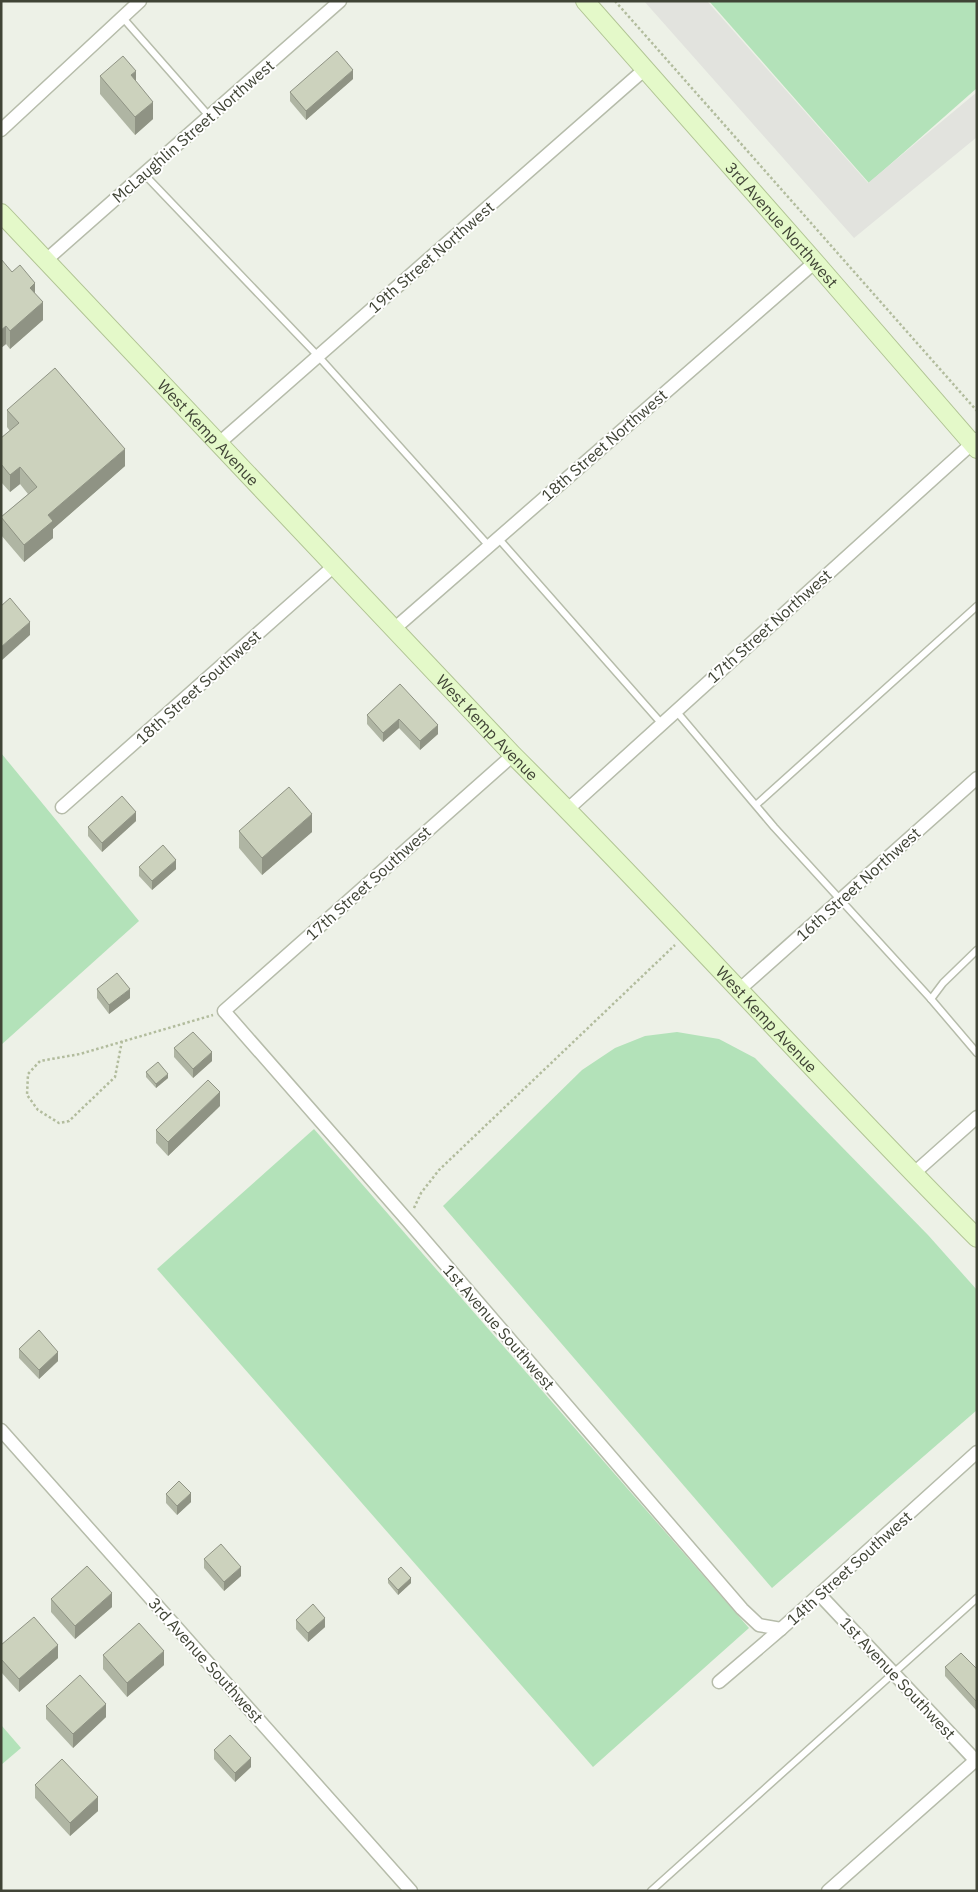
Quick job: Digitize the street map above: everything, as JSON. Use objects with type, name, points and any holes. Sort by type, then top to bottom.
[{"type":"street","points":[[1,130],[140,1]]},
{"type":"street","name":"McLaughlin Street Northwest","points":[[45,261],[340,1]]},
{"type":"street","name":"3rd Avenue Northwest","points":[[585,1],[975,444]]},
{"type":"street","name":"19th Street Northwest","points":[[218,444],[645,69]]},
{"type":"street","name":"West Kemp Avenue","points":[[1,213],[513,755],[568,809],[913,1174],[977,1238]]},
{"type":"street","name":"18th Street Northwest","points":[[394,629],[815,262]]},
{"type":"street","name":"17th Street Northwest","points":[[568,809],[676,710],[975,444]]},
{"type":"street","name":"18th Street Southwest","points":[[62,807],[334,566]]},
{"type":"street","name":"17th Street Southwest","points":[[224,1012],[513,755]]},
{"type":"street","name":"16th Street Northwest","points":[[740,989],[977,778]]},
{"type":"street","name":"1st Avenue Southwest","points":[[224,1012],[408,1221],[742,1609],[759,1625],[781,1629]]},
{"type":"street","points":[[913,1174],[977,1117]]},
{"type":"street","name":"3rd Avenue Southwest","points":[[1,1430],[411,1891]]},
{"type":"street","name":"14th Street Southwest","points":[[719,1682],[820,1595],[976,1454]]},
{"type":"street","name":"1st Avenue Southwest","points":[[820,1595],[976,1760]]},
{"type":"street","points":[[828,1891],[976,1760]]},
{"type":"lane","points":[[122,18],[209,116]]},
{"type":"lane","points":[[144,174],[318,356],[662,724]]},
{"type":"lane","points":[[756,805],[977,606]]},
{"type":"lane","points":[[676,710],[756,805],[931,999],[977,1053]]},
{"type":"lane","points":[[931,999],[943,983],[977,950]]},
{"type":"lane","points":[[651,1891],[977,1598]]},
{"type":"path","points":[[615,1],[977,411]]},
{"type":"path","points":[[408,1221],[421,1193],[439,1170],[686,934]]},
{"type":"path","points":[[122,1042],[115,1077],[70,1121],[59,1123],[38,1110],[27,1095],[28,1074],[40,1061],[80,1054],[224,1012]]},
{"type":"green space","points":[[709,1],[977,1],[977,88],[869,183]]},
{"type":"green space","points":[[1,753],[139,921],[1,1045]]},
{"type":"green space","points":[[677,1032],[719,1039],[755,1058],[928,1235],[977,1290],[977,1410],[772,1588],[443,1206],[582,1070],[615,1048],[645,1036]]},
{"type":"green space","points":[[314,1129],[749,1628],[593,1767],[157,1269]]},
{"type":"green space","points":[[1,1727],[21,1748],[1,1765]]},
{"type":"shaded area","points":[[644,1],[707,1],[868,183],[977,92],[977,137],[854,238]]},
{"type":"building","points":[[337,51],[353,70],[306,111],[290,92]]},
{"type":"building","points":[[123,56],[136,71],[131,75],[153,102],[135,117],[100,76]]},
{"type":"building","points":[[1,259],[12,272],[20,265],[35,283],[30,288],[43,302],[10,331],[6,326],[1,330]]},
{"type":"building","points":[[55,368],[125,449],[48,515],[53,521],[24,545],[1,517],[37,487],[20,467],[10,475],[1,464],[1,438],[19,423],[7,410]]},
{"type":"building","points":[[10,598],[30,622],[1,647],[1,606]]},
{"type":"building","points":[[400,684],[438,725],[420,741],[399,719],[383,733],[367,715]]},
{"type":"building","points":[[289,787],[312,814],[262,858],[239,831]]},
{"type":"building","points":[[122,796],[136,812],[102,843],[88,827]]},
{"type":"building","points":[[163,845],[176,860],[152,881],[139,867]]},
{"type":"building","points":[[117,973],[130,989],[109,1005],[97,989]]},
{"type":"building","points":[[193,1032],[212,1052],[193,1069],[174,1048]]},
{"type":"building","points":[[158,1062],[168,1074],[156,1084],[146,1072]]},
{"type":"building","points":[[208,1080],[220,1092],[168,1142],[156,1130]]},
{"type":"building","points":[[39,1330],[58,1352],[39,1370],[19,1349]]},
{"type":"building","points":[[179,1481],[191,1493],[177,1506],[166,1494]]},
{"type":"building","points":[[221,1544],[241,1567],[224,1582],[204,1559]]},
{"type":"building","points":[[87,1566],[112,1593],[75,1626],[51,1599]]},
{"type":"building","points":[[401,1567],[411,1578],[398,1590],[388,1579]]},
{"type":"building","points":[[313,1604],[325,1618],[308,1633],[296,1620]]},
{"type":"building","points":[[34,1617],[58,1645],[19,1679],[1,1659],[1,1645]]},
{"type":"building","points":[[139,1623],[164,1651],[127,1683],[103,1655]]},
{"type":"building","points":[[961,1653],[977,1669],[976,1701],[945,1667]]},
{"type":"building","points":[[80,1675],[106,1704],[73,1734],[46,1706]]},
{"type":"building","points":[[230,1735],[251,1758],[235,1773],[214,1750]]},
{"type":"building","points":[[62,1759],[98,1797],[70,1823],[35,1785]]}]
